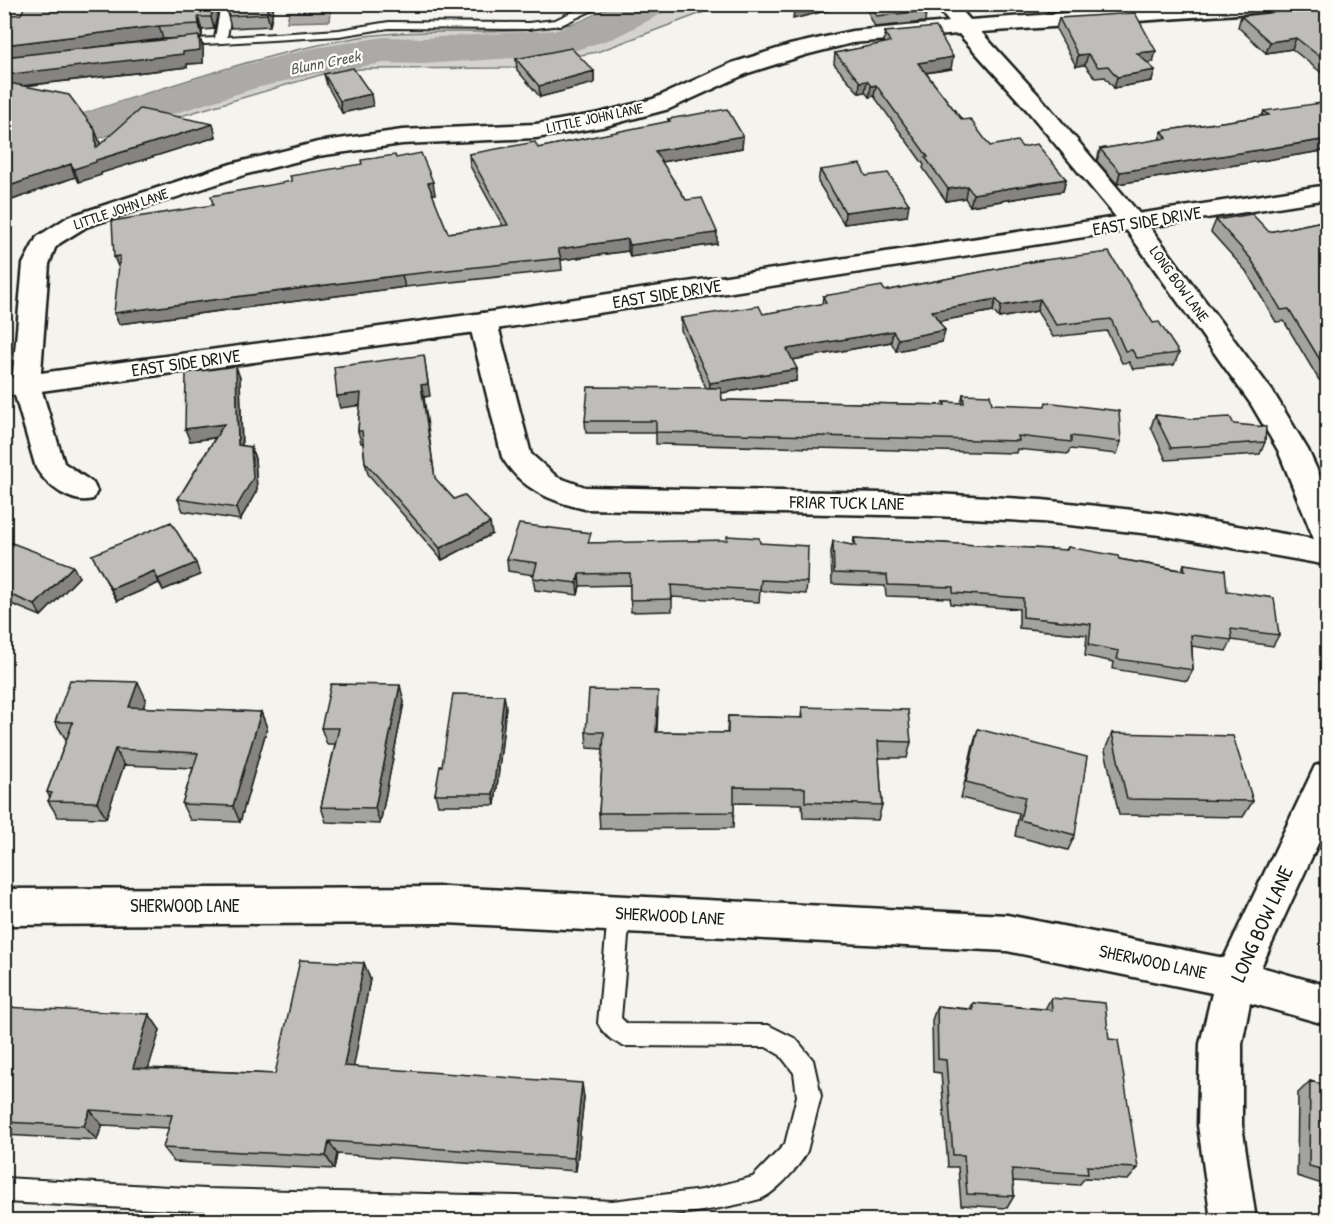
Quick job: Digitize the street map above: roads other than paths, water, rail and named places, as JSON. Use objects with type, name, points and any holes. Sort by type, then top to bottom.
[{"type":"street","name":"LONG BOW LANE","points":[[944,4],[962,27],[1035,105],[1134,223],[1263,399],[1293,450],[1328,536]]},
{"type":"street","name":"LITTLE JOHN LANE","points":[[15,386],[40,248],[56,233],[78,222],[239,169],[318,149],[402,137],[536,131],[602,120],[661,104],[740,68],[798,50],[852,37],[962,27],[1295,4]]},
{"type":"street","name":"EAST SIDE DRIVE","points":[[15,386],[483,322],[1328,192]]},
{"type":"street","name":"FRIAR TUCK LANE","points":[[483,322],[518,457],[526,471],[564,493],[585,498],[935,505],[1042,511],[1160,524],[1328,553]]},
{"type":"street","points":[[15,386],[51,468],[82,491]]},
{"type":"street","name":"LONG BOW LANE","points":[[1234,1221],[1220,1125],[1221,1044],[1235,979],[1324,790],[1328,777]]},
{"type":"street","name":"SHERWOOD LANE","points":[[4,907],[446,905],[1007,933],[1235,979],[1328,1006]]},
{"type":"lane","points":[[220,41],[227,4]]},
{"type":"lane","points":[[163,45],[339,33],[389,25],[528,26],[557,23],[601,4]]},
{"type":"lane","points":[[4,1190],[206,1201],[517,1208],[612,1213],[702,1202],[760,1187],[795,1151],[809,1096],[805,1068],[788,1047],[768,1036],[623,1035],[609,1023],[619,914]]},
{"type":"waterway","name":"Blunn Creek","points":[[4,153],[242,78],[314,61],[384,50],[423,51],[561,42],[599,29],[649,4]]}]
